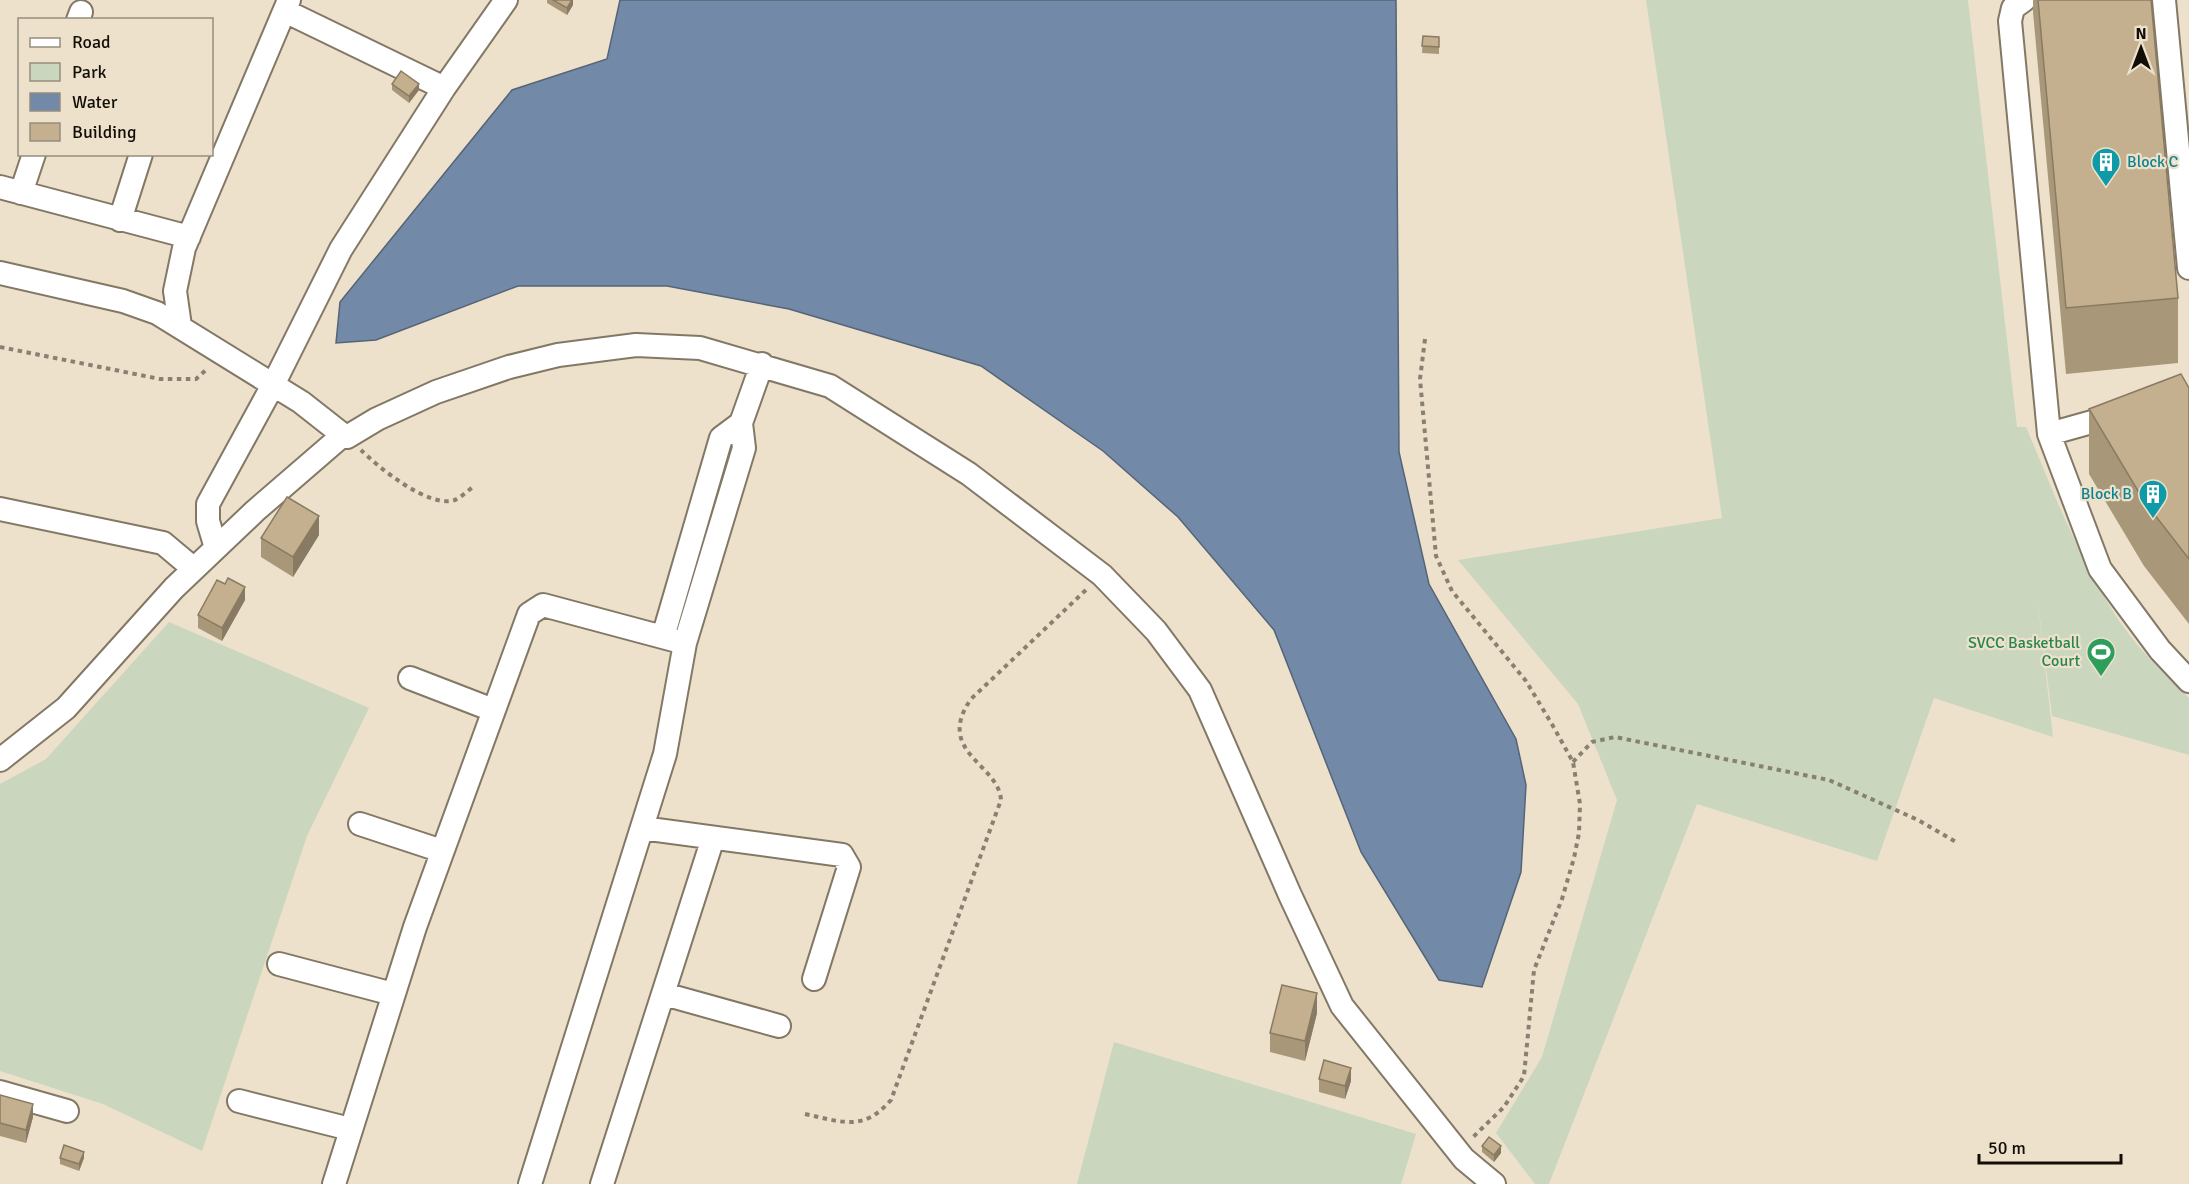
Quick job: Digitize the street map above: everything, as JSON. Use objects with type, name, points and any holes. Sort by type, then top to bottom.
[{"type":"street","points":[[216,548],[208,521],[208,504],[273,385],[341,249],[444,88],[506,0]]},
{"type":"street","points":[[2024,0],[2013,9],[2010,21],[2049,434],[2100,569],[2160,650],[2189,681]]},
{"type":"street","points":[[2164,0],[2189,268]]},
{"type":"street","points":[[180,326],[175,291],[189,237],[287,5],[444,88]]},
{"type":"street","points":[[32,156],[10,190],[189,237]]},
{"type":"street","points":[[120,220],[140,156]]},
{"type":"street","points":[[0,273],[123,301],[157,313],[273,385],[345,436]]},
{"type":"street","points":[[0,760],[66,708],[216,548],[345,436],[377,419],[436,392],[510,367],[558,355],[636,345],[700,348],[762,363],[830,386],[969,474],[1102,575],[1156,631],[1200,690],[1342,1006],[1457,1152],[1494,1184]]},
{"type":"street","points":[[530,1184],[665,754],[685,644],[744,448],[741,423],[762,363]]},
{"type":"street","points":[[2049,434],[2135,410]]},
{"type":"street","points":[[663,637],[721,438],[741,423]]},
{"type":"street","points":[[0,509],[163,543],[194,569]]},
{"type":"street","points":[[334,1184],[393,994],[529,614],[543,605],[685,644]]},
{"type":"street","points":[[410,678],[494,710]]},
{"type":"street","points":[[360,824],[442,852]]},
{"type":"street","points":[[642,828],[842,855],[849,867],[814,979]]},
{"type":"street","points":[[602,1184],[713,838]]},
{"type":"street","points":[[279,964],[393,994]]},
{"type":"street","points":[[664,994],[779,1026]]},
{"type":"street","points":[[0,1092],[67,1111]]},
{"type":"street","points":[[239,1101],[350,1129]]},
{"type":"path","points":[[1425,339],[1420,379],[1436,556],[1452,591],[1526,681],[1573,762],[1580,804],[1579,833],[1562,899],[1534,970],[1530,997],[1528,1059],[1524,1076],[1504,1107],[1457,1152]]},
{"type":"path","points":[[0,348],[159,379],[196,379],[224,353]]},
{"type":"path","points":[[345,436],[375,464],[405,485],[435,500],[455,500],[474,486]]},
{"type":"path","points":[[805,1114],[850,1123],[867,1121],[880,1113],[891,1100],[1001,800],[998,789],[969,753],[961,737],[960,718],[971,699],[1102,575]]},
{"type":"path","points":[[1573,762],[1592,742],[1615,737],[1829,780],[1918,820],[1956,842]]},
{"type":"green space","points":[[1646,0],[1968,0],[2017,427],[2026,427],[2077,545],[2114,613],[2139,647],[2189,698],[2189,755],[2052,716],[2037,595],[2053,737],[1934,698],[1877,861],[1697,804],[1549,1184],[1535,1184],[1496,1133],[1542,1057],[1617,800],[1578,704],[1458,560],[1722,518]]},
{"type":"green space","points":[[169,622],[369,708],[307,836],[202,1151],[103,1104],[0,1071],[0,784],[46,759]]},
{"type":"green space","points":[[1114,1042],[1416,1134],[1401,1184],[1077,1184]]},
{"type":"water","points":[[620,0],[1396,0],[1399,452],[1429,584],[1516,739],[1526,785],[1521,872],[1482,987],[1439,980],[1361,852],[1274,630],[1178,517],[1103,451],[981,366],[789,309],[667,286],[518,286],[376,340],[336,343],[340,302],[512,90],[607,59]]},
{"type":"building","points":[[553,0],[572,0],[567,8]]},
{"type":"building","name":"Block C","points":[[2038,0],[2151,0],[2178,298],[2066,308]]},
{"type":"building","points":[[1423,36],[1439,37],[1439,47],[1422,46]]},
{"type":"building","points":[[401,71],[419,84],[409,96],[392,84]]},
{"type":"building","points":[[2181,374],[2189,388],[2189,559],[2144,501],[2089,409]]},
{"type":"building","points":[[287,497],[319,516],[293,557],[261,538]]},
{"type":"building","points":[[228,578],[245,587],[222,628],[198,615],[217,580],[225,584]]},
{"type":"building","points":[[1282,985],[1317,993],[1305,1041],[1270,1033]]},
{"type":"building","points":[[1324,1060],[1351,1068],[1345,1086],[1319,1079]]},
{"type":"building","points":[[0,1095],[33,1104],[26,1130],[0,1123]]},
{"type":"building","points":[[1489,1137],[1501,1146],[1494,1155],[1482,1146]]},
{"type":"building","points":[[64,1145],[84,1152],[79,1164],[60,1158]]},
{"type":"place","name":"Block C","points":[[2106,188]]},
{"type":"place","name":"Block B","points":[[2153,520]]},
{"type":"place","name":"SVCC Basketball Court","points":[[2101,678]]}]
